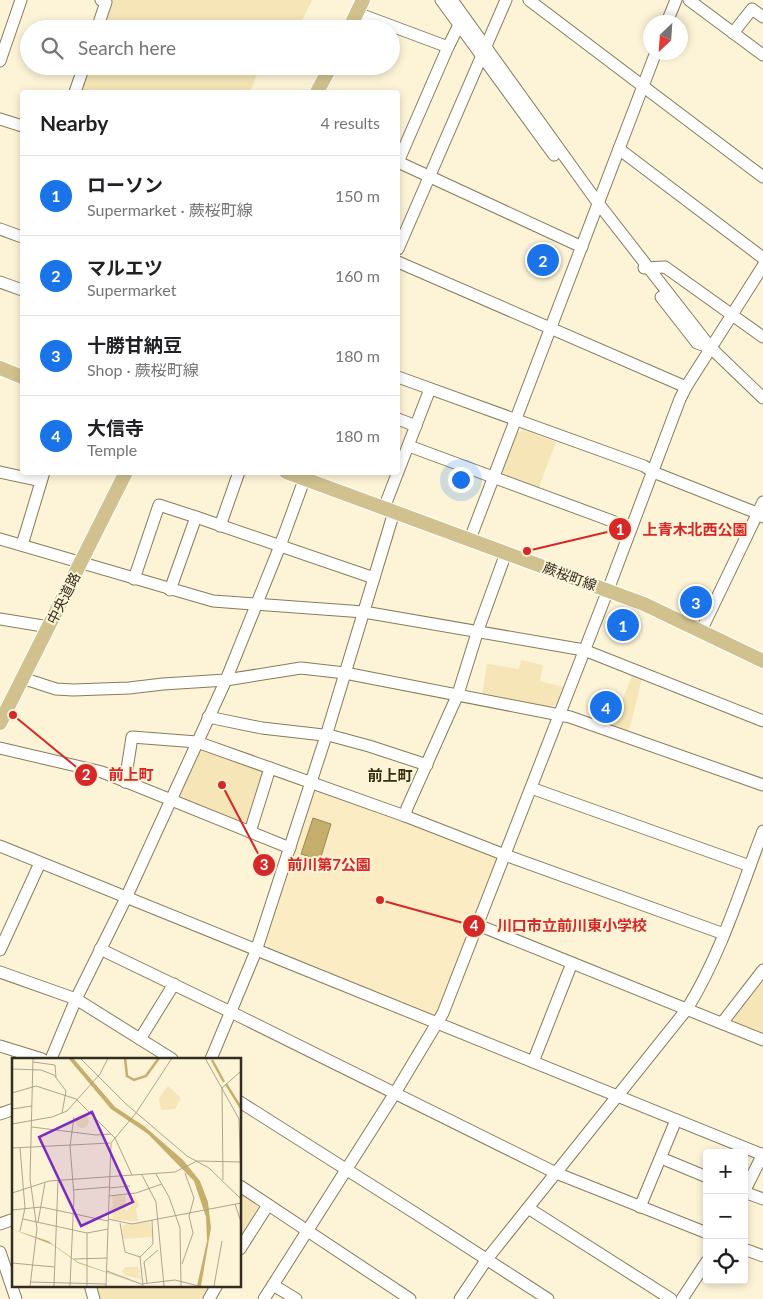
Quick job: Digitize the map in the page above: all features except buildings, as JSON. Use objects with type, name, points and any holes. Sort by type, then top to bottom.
[{"type":"main road","points":[[354,20],[363,0]]},
{"type":"main road","points":[[319,90],[326,75]]},
{"type":"main road","points":[[0,368],[20,376]]},
{"type":"main road","name":"中央道路","points":[[0,723],[124,475]]},
{"type":"main road","name":"蕨桜町線","points":[[306,476],[389,510],[644,604],[763,661]]},
{"type":"street","points":[[0,61],[21,0]]},
{"type":"street","points":[[440,0],[462,22],[597,208],[644,268],[697,343],[711,348],[763,398]]},
{"type":"street","points":[[452,0],[462,22]]},
{"type":"street","points":[[400,244],[506,0]]},
{"type":"street","points":[[530,0],[763,177]]},
{"type":"street","points":[[670,15],[676,0]]},
{"type":"street","points":[[689,0],[763,55]]},
{"type":"street","points":[[100,20],[105,1]]},
{"type":"street","points":[[734,33],[752,8],[763,17]]},
{"type":"street","points":[[357,13],[376,20]]},
{"type":"street","points":[[400,157],[448,47],[462,22]]},
{"type":"street","points":[[400,29],[448,47]]},
{"type":"street","points":[[470,539],[653,60]]},
{"type":"street","points":[[75,90],[81,75]]},
{"type":"street","points":[[0,119],[20,125]]},
{"type":"street","points":[[619,149],[763,258]]},
{"type":"street","points":[[400,163],[582,247]]},
{"type":"street","points":[[0,230],[20,236]]},
{"type":"street","points":[[400,263],[686,387]]},
{"type":"street","points":[[264,1299],[396,1093],[438,1023],[478,925],[686,387],[763,266]]},
{"type":"street","points":[[644,268],[665,268],[763,337]]},
{"type":"street","points":[[0,282],[20,289]]},
{"type":"street","points":[[400,378],[644,466],[653,472],[760,515]]},
{"type":"street","points":[[400,461],[409,446],[430,389]]},
{"type":"street","points":[[400,420],[416,426]]},
{"type":"street","points":[[409,446],[631,528]]},
{"type":"street","points":[[0,472],[20,474]]},
{"type":"street","points":[[22,545],[42,477],[25,475]]},
{"type":"street","points":[[220,526],[238,475]]},
{"type":"street","points":[[211,1058],[256,951],[326,736],[374,578],[397,475]]},
{"type":"street","points":[[51,1058],[76,999],[126,898],[226,680],[306,476]]},
{"type":"street","points":[[701,631],[760,515],[763,502]]},
{"type":"street","points":[[134,579],[159,506],[196,516],[220,526],[374,578]]},
{"type":"street","points":[[170,590],[196,516]]},
{"type":"street","points":[[1,542],[22,545],[80,564],[213,601],[364,612],[478,630],[584,650],[763,721]]},
{"type":"street","points":[[406,816],[407,808],[458,694],[478,630],[506,553]]},
{"type":"street","points":[[0,619],[49,626]]},
{"type":"street","points":[[22,678],[56,690],[73,690],[129,688],[226,680],[301,668],[346,673],[570,717],[763,786]]},
{"type":"street","points":[[208,717],[262,728],[326,736],[369,746],[427,765]]},
{"type":"street","points":[[125,782],[132,737],[197,742],[406,816],[505,855],[724,934]]},
{"type":"street","points":[[0,748],[102,772],[290,848]]},
{"type":"street","points":[[250,832],[270,768]]},
{"type":"street","points":[[531,788],[750,866]]},
{"type":"street","points":[[460,1299],[487,1259],[687,1009],[704,982],[763,831]]},
{"type":"street","points":[[0,846],[763,1155],[748,1184]]},
{"type":"street","points":[[0,950],[4,930],[40,862]]},
{"type":"street","points":[[478,925],[763,1040]]},
{"type":"street","points":[[100,949],[556,1173],[703,1231]]},
{"type":"street","points":[[533,1062],[572,963]]},
{"type":"street","points":[[722,1023],[763,970]]},
{"type":"street","points":[[0,972],[76,999],[170,1058]]},
{"type":"street","points":[[140,1039],[174,984]]},
{"type":"street","points":[[0,1046],[39,1058]]},
{"type":"street","points":[[241,1103],[548,1299]]},
{"type":"street","points":[[0,1114],[12,1110]]},
{"type":"street","points":[[640,1206],[676,1120]]},
{"type":"street","points":[[661,1158],[703,1175]]},
{"type":"street","points":[[241,1187],[410,1299]]},
{"type":"street","points":[[748,1194],[763,1200]]},
{"type":"street","points":[[241,1247],[268,1205]]},
{"type":"street","points":[[528,1208],[671,1299]]},
{"type":"street","points":[[0,1224],[12,1220]]},
{"type":"street","points":[[748,1250],[763,1256]]},
{"type":"street","points":[[0,1252],[16,1299]]},
{"type":"street","points":[[682,1299],[703,1267]]},
{"type":"street","points":[[273,1285],[296,1299]]},
{"type":"street","points":[[90,1286],[94,1299]]},
{"type":"street","points":[[209,1299],[216,1286]]},
{"type":"shaded area","points":[[112,0],[312,0],[302,20],[105,20]]},
{"type":"shaded area","points":[[85,75],[257,75],[251,90],[80,90]]},
{"type":"shaded area","points":[[523,430],[556,442],[538,490],[506,478],[502,471],[517,433]]},
{"type":"shaded area","points":[[521,660],[543,665],[540,681],[563,687],[557,704],[550,707],[482,695],[487,664],[519,669]]},
{"type":"shaded area","points":[[632,675],[642,679],[628,734],[612,728]]},
{"type":"shaded area","points":[[204,749],[264,770],[250,826],[178,801],[177,796],[198,750]]},
{"type":"shaded area","points":[[319,790],[493,854],[497,860],[437,1012],[432,1014],[268,947],[265,941],[313,793]]},
{"type":"shaded area","points":[[313,818],[331,824],[320,860],[301,854]]},
{"type":"shaded area","points":[[763,977],[763,1034],[735,1023],[733,1016]]},
{"type":"shaded area","points":[[241,1193],[257,1204],[259,1211],[241,1239]]},
{"type":"shaded area","points":[[96,1286],[212,1286],[204,1299],[101,1299]]},
{"type":"place","name":"マルエツ","points":[[543,260]]},
{"type":"place","name":"上青木北西公園","points":[[527,551]]},
{"type":"place","name":"十勝甘納豆","points":[[696,602]]},
{"type":"place","name":"ローソン","points":[[623,625]]},
{"type":"place","name":"大信寺","points":[[606,707]]},
{"type":"place","name":"前上町","points":[[13,715]]},
{"type":"place","name":"前川第7公園","points":[[222,785]]},
{"type":"place","name":"川口市立前川東小学校","points":[[380,900]]},
{"type":"district","name":"前上町","points":[[390,775]]}]
